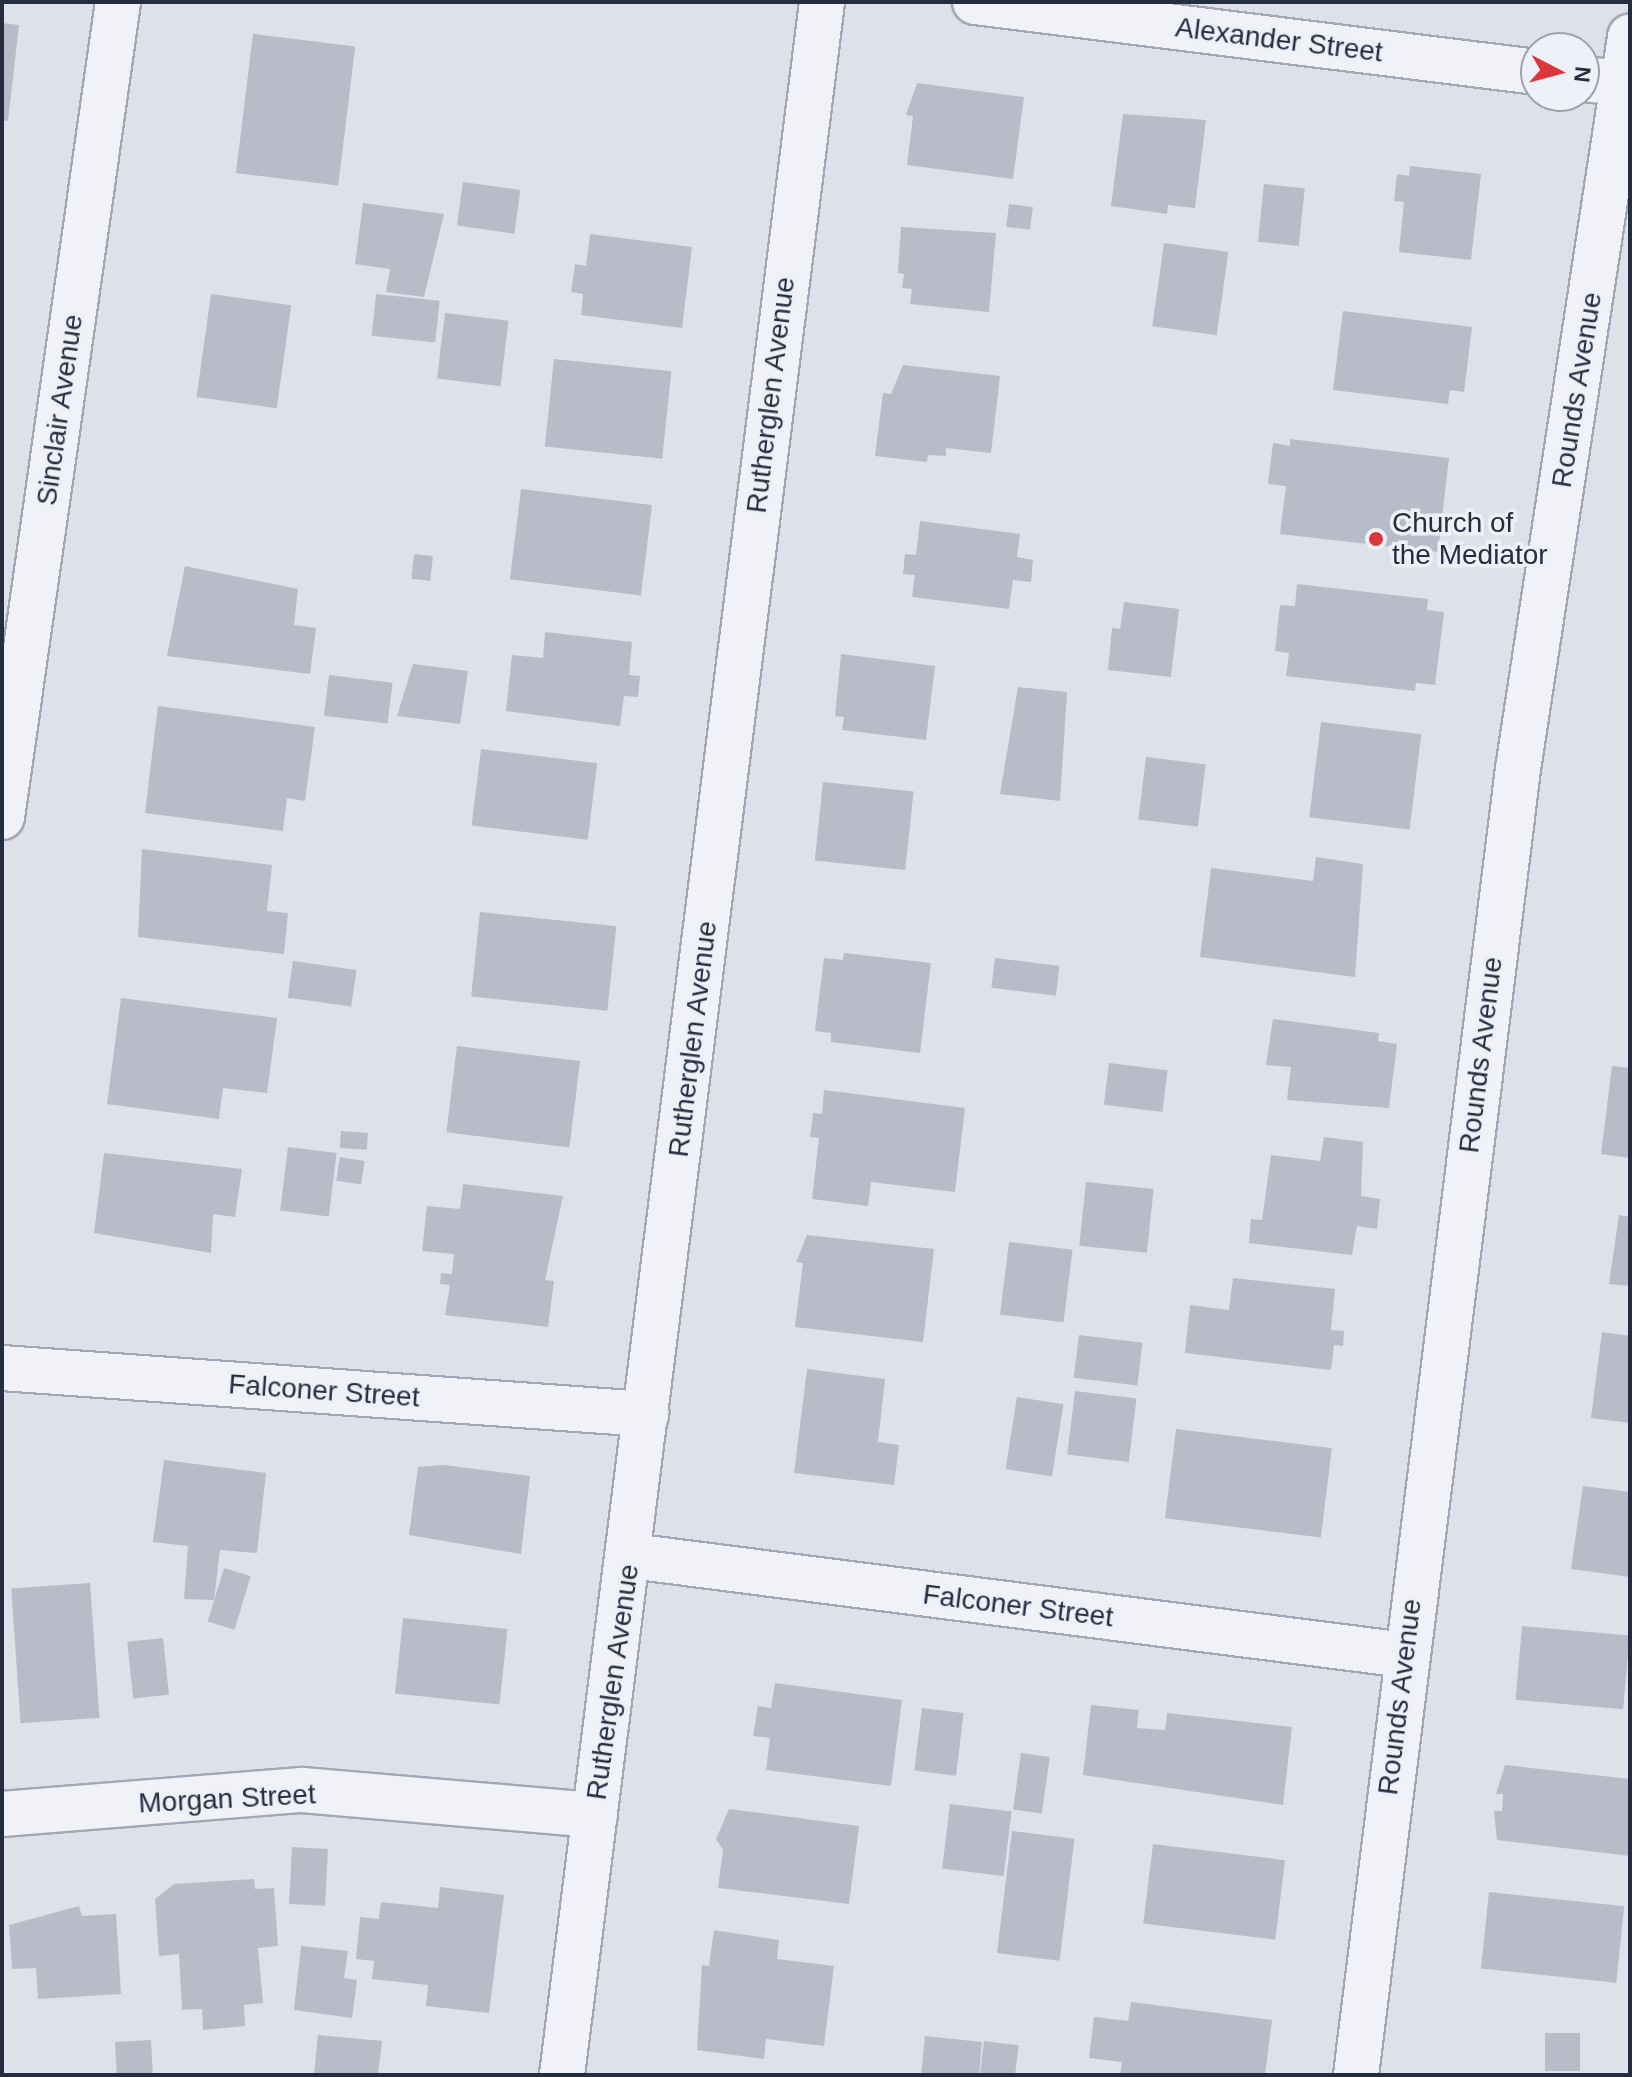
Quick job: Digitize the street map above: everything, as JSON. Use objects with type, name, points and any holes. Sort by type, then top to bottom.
[{"type":"street","name":"Sinclair Avenue","points":[[2,817],[118,2]]},
{"type":"street","name":"Rutherglen Avenue","points":[[562,2075],[631,1556],[646,1414],[822,2]]},
{"type":"street","name":"Alexander Street","points":[[975,2],[1520,70]]},
{"type":"street","name":"Rounds Avenue","points":[[1356,2075],[1405,1655],[1518,769],[1613,82],[1630,37]]},
{"type":"street","name":"Falconer Street","points":[[2,1368],[646,1414]]},
{"type":"street","name":"Falconer Street","points":[[631,1556],[1405,1655]]},
{"type":"street","name":"Morgan Street","points":[[2,1814],[302,1790],[595,1815]]},
{"type":"building","points":[[2,23],[19,25],[8,121],[2,120]]},
{"type":"building","points":[[253,34],[355,47],[338,186],[236,173]]},
{"type":"building","points":[[917,83],[1024,97],[1013,179],[907,165],[913,116],[906,115]]},
{"type":"building","points":[[1123,114],[1206,120],[1195,208],[1168,205],[1167,214],[1111,206]]},
{"type":"building","points":[[1410,166],[1481,174],[1471,260],[1399,252],[1404,202],[1394,201],[1397,174],[1409,176]]},
{"type":"building","points":[[463,182],[520,190],[514,234],[457,226]]},
{"type":"building","points":[[1264,184],[1305,188],[1299,246],[1258,242]]},
{"type":"building","points":[[363,203],[444,214],[424,297],[386,292],[390,269],[355,264]]},
{"type":"building","points":[[1009,204],[1033,207],[1030,230],[1006,227]]},
{"type":"building","points":[[901,227],[996,233],[989,312],[910,304],[912,289],[902,288],[904,274],[898,273]]},
{"type":"building","points":[[590,234],[692,247],[682,328],[581,315],[583,294],[571,292],[575,264],[586,266]]},
{"type":"building","points":[[1164,243],[1228,252],[1217,335],[1152,326]]},
{"type":"building","points":[[211,294],[291,305],[277,408],[197,397]]},
{"type":"building","points":[[376,294],[440,301],[435,342],[372,336]]},
{"type":"building","points":[[1343,311],[1472,327],[1464,392],[1450,390],[1448,404],[1333,390]]},
{"type":"building","points":[[445,313],[509,321],[500,386],[437,379]]},
{"type":"building","points":[[554,359],[671,371],[662,459],[545,447]]},
{"type":"building","points":[[903,365],[1000,376],[991,453],[946,448],[946,456],[928,455],[927,462],[875,456],[883,393],[891,394]]},
{"type":"building","points":[[1290,439],[1449,458],[1438,552],[1280,534],[1286,486],[1268,484],[1273,443],[1290,446]]},
{"type":"building","points":[[521,489],[652,505],[641,595],[510,579]]},
{"type":"building","points":[[920,521],[1020,534],[1017,557],[1033,560],[1031,582],[1013,580],[1009,609],[912,597],[915,575],[903,574],[905,554],[916,555]]},
{"type":"building","points":[[414,554],[433,556],[430,581],[411,579]]},
{"type":"building","points":[[185,566],[298,589],[294,625],[316,628],[310,674],[167,656]]},
{"type":"building","points":[[1297,584],[1428,599],[1427,610],[1444,612],[1435,685],[1416,683],[1415,691],[1286,676],[1289,653],[1275,651],[1280,605],[1295,606]]},
{"type":"building","points":[[1124,602],[1179,609],[1171,677],[1108,670],[1112,628],[1120,629]]},
{"type":"building","points":[[545,632],[632,642],[629,675],[640,676],[638,697],[624,696],[620,726],[506,711],[512,655],[543,658]]},
{"type":"building","points":[[841,654],[935,666],[926,740],[842,730],[844,717],[835,716]]},
{"type":"building","points":[[413,664],[468,671],[460,724],[397,716]]},
{"type":"building","points":[[329,675],[393,683],[388,723],[324,716]]},
{"type":"building","points":[[1018,687],[1067,692],[1060,801],[1000,794]]},
{"type":"building","points":[[158,706],[315,727],[305,801],[287,798],[283,831],[145,813]]},
{"type":"building","points":[[1321,722],[1421,734],[1410,830],[1309,817]]},
{"type":"building","points":[[481,749],[597,763],[588,840],[472,825]]},
{"type":"building","points":[[1146,757],[1206,764],[1198,827],[1138,820]]},
{"type":"building","points":[[823,782],[914,792],[905,870],[815,861]]},
{"type":"building","points":[[142,849],[272,865],[267,911],[288,913],[284,954],[138,937]]},
{"type":"building","points":[[1316,857],[1363,864],[1355,977],[1200,957],[1211,868],[1313,881]]},
{"type":"building","points":[[480,912],[616,926],[607,1011],[471,997]]},
{"type":"building","points":[[844,953],[931,963],[920,1053],[831,1042],[831,1033],[815,1031],[824,958],[843,960]]},
{"type":"building","points":[[995,958],[1060,966],[1056,996],[991,988]]},
{"type":"building","points":[[293,961],[356,970],[351,1007],[288,998]]},
{"type":"building","points":[[121,998],[277,1018],[267,1093],[223,1088],[219,1119],[107,1104]]},
{"type":"building","points":[[1273,1019],[1379,1033],[1378,1041],[1397,1044],[1389,1108],[1287,1100],[1291,1067],[1266,1065]]},
{"type":"building","points":[[457,1046],[580,1061],[569,1147],[446,1132]]},
{"type":"building","points":[[1109,1063],[1168,1070],[1162,1112],[1104,1105]]},
{"type":"building","points":[[1612,1066],[1630,1068],[1630,1158],[1601,1154]]},
{"type":"building","points":[[824,1090],[965,1108],[955,1192],[871,1182],[868,1206],[812,1199],[819,1138],[810,1137],[813,1113],[822,1114]]},
{"type":"building","points":[[341,1131],[368,1133],[367,1150],[340,1148]]},
{"type":"building","points":[[1324,1137],[1363,1142],[1361,1196],[1380,1199],[1377,1229],[1357,1226],[1352,1255],[1249,1243],[1251,1219],[1262,1220],[1271,1155],[1320,1161]]},
{"type":"building","points":[[288,1147],[337,1153],[329,1216],[280,1211]]},
{"type":"building","points":[[104,1153],[242,1169],[235,1217],[213,1214],[211,1253],[94,1233]]},
{"type":"building","points":[[340,1157],[365,1161],[361,1185],[336,1181]]},
{"type":"building","points":[[1086,1182],[1154,1189],[1147,1253],[1079,1246]]},
{"type":"building","points":[[463,1184],[563,1196],[545,1280],[554,1281],[548,1327],[445,1315],[450,1285],[440,1284],[441,1273],[452,1274],[454,1254],[422,1251],[427,1206],[460,1209]]},
{"type":"building","points":[[1619,1215],[1630,1217],[1630,1286],[1609,1284]]},
{"type":"building","points":[[807,1235],[934,1249],[923,1342],[795,1327],[803,1263],[796,1262]]},
{"type":"building","points":[[1009,1242],[1073,1250],[1064,1322],[1000,1314]]},
{"type":"building","points":[[1233,1278],[1335,1289],[1331,1330],[1344,1331],[1343,1346],[1334,1345],[1331,1370],[1185,1353],[1190,1305],[1229,1310]]},
{"type":"building","points":[[1602,1332],[1630,1336],[1630,1423],[1591,1418]]},
{"type":"building","points":[[1079,1335],[1143,1343],[1137,1385],[1074,1378]]},
{"type":"building","points":[[807,1369],[885,1379],[878,1442],[899,1445],[894,1485],[794,1473]]},
{"type":"building","points":[[1075,1391],[1137,1399],[1129,1462],[1067,1455]]},
{"type":"building","points":[[1017,1397],[1063,1404],[1052,1476],[1006,1469]]},
{"type":"building","points":[[1176,1429],[1332,1448],[1321,1537],[1165,1518]]},
{"type":"building","points":[[164,1460],[266,1473],[257,1553],[220,1550],[214,1600],[184,1599],[188,1546],[153,1542]]},
{"type":"building","points":[[444,1465],[530,1476],[521,1554],[409,1535],[418,1467]]},
{"type":"building","points":[[1583,1486],[1630,1492],[1630,1577],[1571,1569]]},
{"type":"building","points":[[224,1568],[251,1576],[234,1630],[208,1622]]},
{"type":"building","points":[[90,1583],[99,1718],[21,1723],[11,1589]]},
{"type":"building","points":[[403,1618],[507,1629],[499,1705],[395,1694]]},
{"type":"building","points":[[1522,1626],[1630,1635],[1623,1709],[1516,1700]]},
{"type":"building","points":[[163,1638],[169,1695],[133,1698],[127,1642]]},
{"type":"building","points":[[775,1683],[902,1700],[891,1786],[766,1770],[770,1738],[753,1736],[758,1706],[771,1708]]},
{"type":"building","points":[[1091,1705],[1139,1710],[1137,1728],[1165,1730],[1167,1713],[1292,1727],[1283,1805],[1083,1775]]},
{"type":"building","points":[[922,1708],[964,1713],[956,1776],[914,1771]]},
{"type":"building","points":[[1021,1753],[1050,1757],[1042,1813],[1013,1809]]},
{"type":"building","points":[[1505,1765],[1630,1779],[1630,1856],[1497,1840],[1494,1811],[1502,1811],[1503,1794],[1496,1794]]},
{"type":"building","points":[[950,1804],[1012,1812],[1004,1876],[942,1869]]},
{"type":"building","points":[[729,1809],[859,1826],[849,1904],[718,1888],[723,1850],[716,1839]]},
{"type":"building","points":[[1012,1831],[1075,1839],[1060,1961],[997,1953]]},
{"type":"building","points":[[1153,1844],[1285,1860],[1275,1940],[1143,1923]]},
{"type":"building","points":[[292,1847],[328,1849],[325,1906],[289,1904]]},
{"type":"building","points":[[254,1879],[255,1889],[274,1888],[278,1946],[258,1948],[263,2003],[244,2005],[245,2026],[203,2030],[202,2009],[182,2010],[179,1954],[159,1956],[155,1899],[174,1884]]},
{"type":"building","points":[[440,1887],[504,1895],[489,2013],[426,2006],[428,1985],[372,1979],[374,1961],[356,1959],[360,1917],[379,1919],[381,1902],[438,1908]]},
{"type":"building","points":[[1489,1892],[1624,1906],[1616,1983],[1481,1969]]},
{"type":"building","points":[[79,1906],[82,1916],[116,1914],[121,1994],[38,1999],[36,1968],[12,1969],[9,1925]]},
{"type":"building","points":[[714,1930],[779,1940],[777,1959],[834,1966],[824,2046],[766,2039],[764,2059],[697,2050],[702,1965],[709,1966]]},
{"type":"building","points":[[301,1946],[348,1951],[344,1978],[357,1980],[352,2018],[294,2010]]},
{"type":"building","points":[[1131,2002],[1272,2020],[1265,2075],[1120,2075],[1122,2062],[1089,2058],[1094,2017],[1128,2021]]},
{"type":"building","points":[[1545,2033],[1580,2033],[1580,2071],[1545,2071]]},
{"type":"building","points":[[318,2035],[382,2041],[378,2075],[314,2075]]},
{"type":"building","points":[[925,2036],[982,2042],[979,2075],[921,2075]]},
{"type":"building","points":[[151,2040],[153,2075],[117,2075],[115,2042]]},
{"type":"building","points":[[984,2041],[1019,2045],[1015,2075],[980,2075]]},
{"type":"place","name":"Church of the Mediator","points":[[1376,539]]}]
